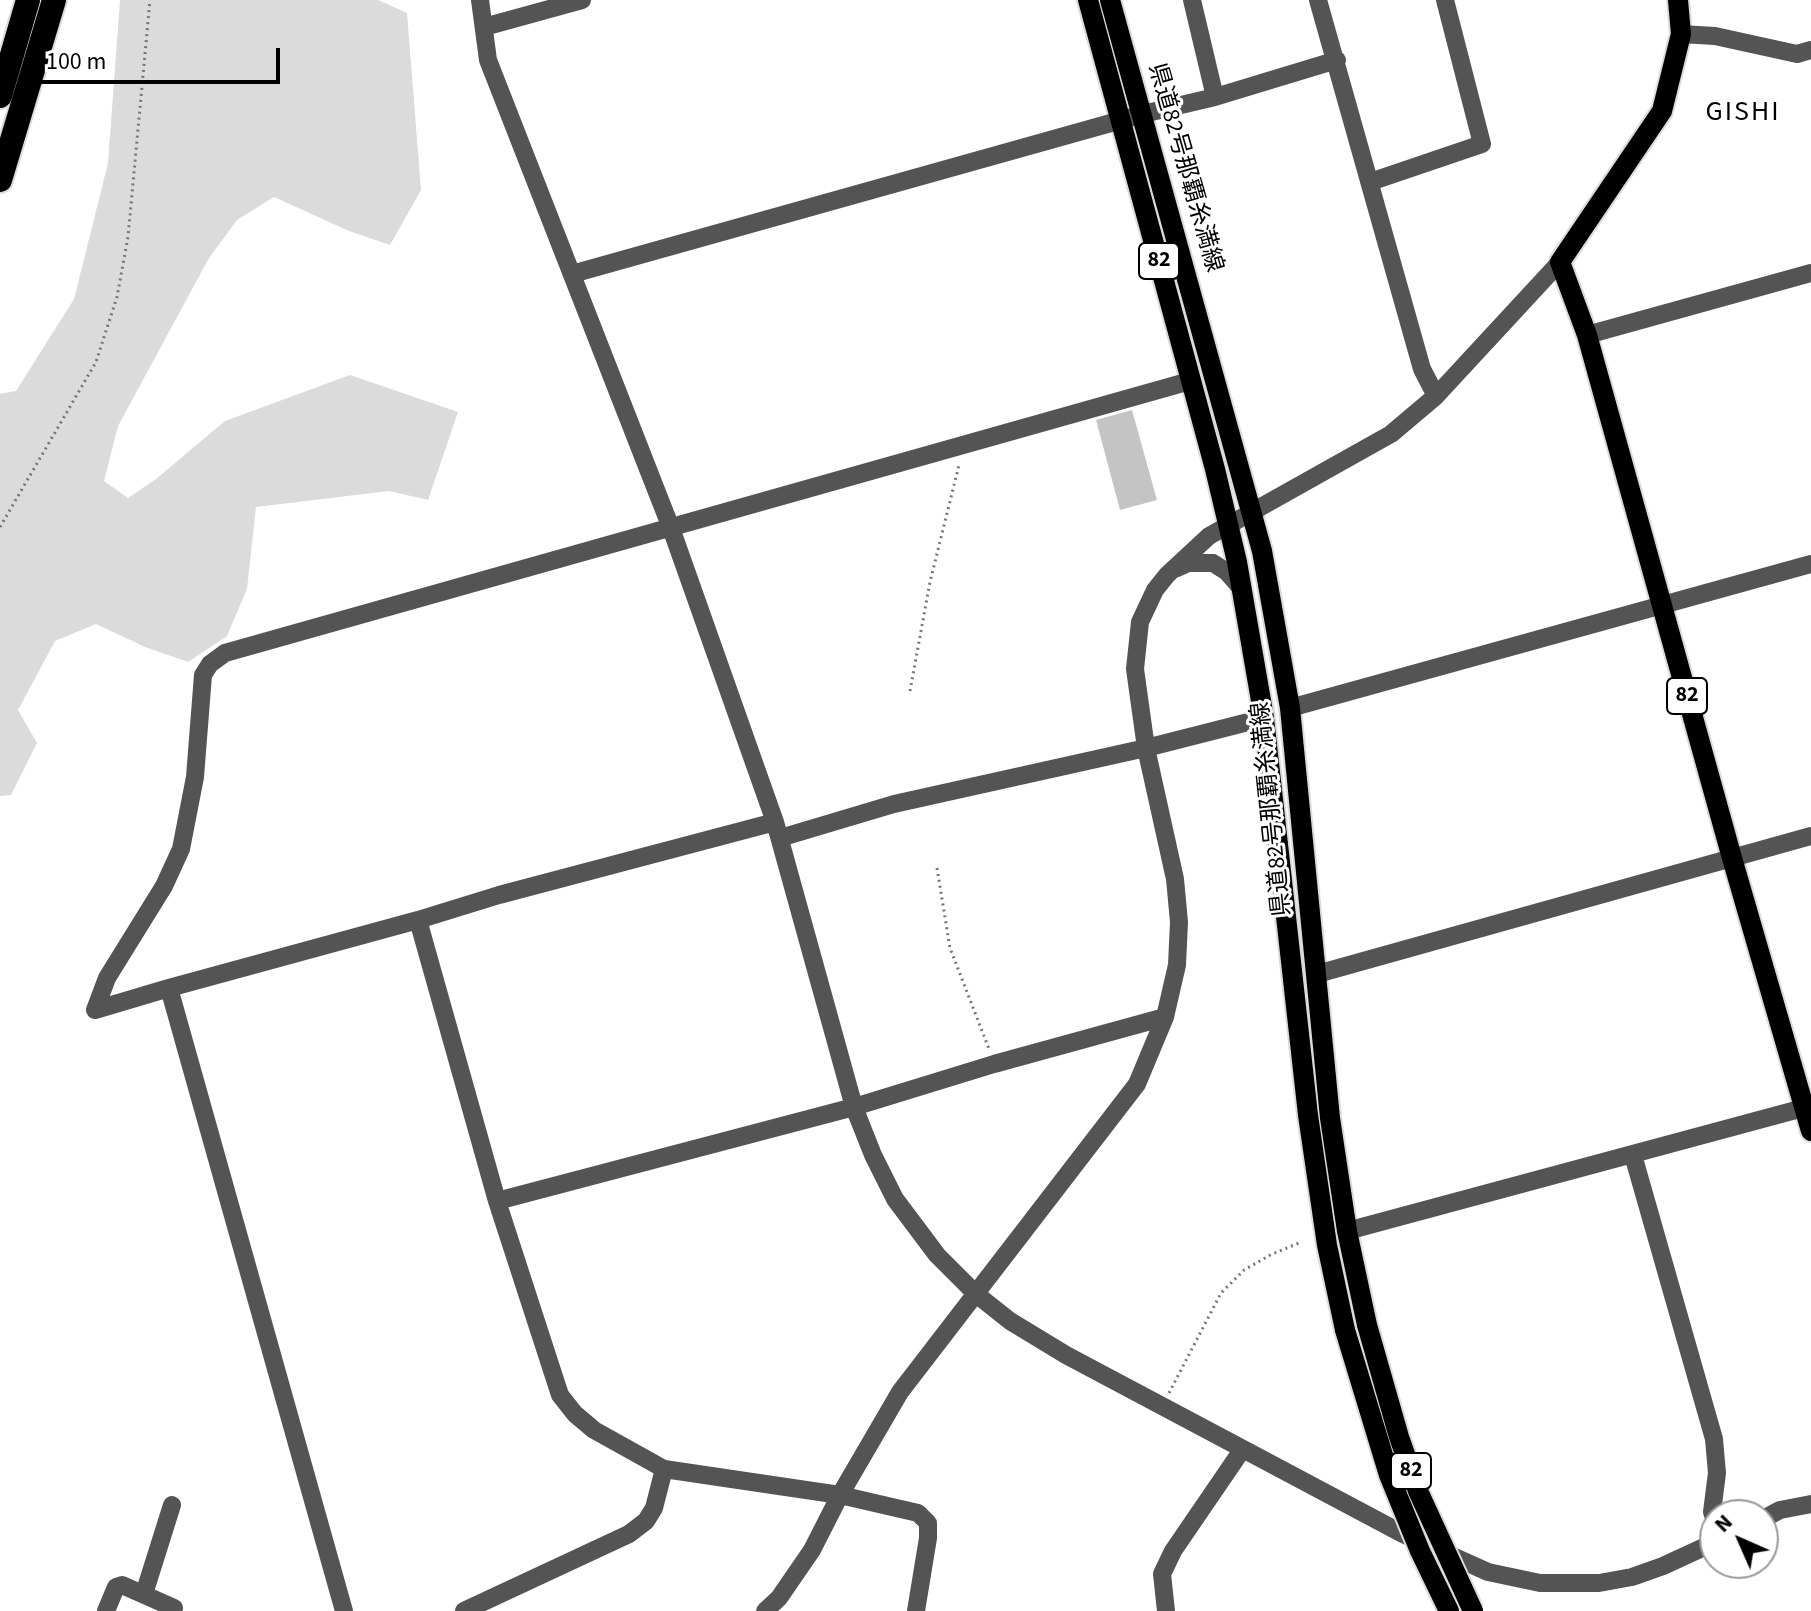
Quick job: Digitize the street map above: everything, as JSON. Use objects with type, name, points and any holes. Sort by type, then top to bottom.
[{"type":"highway","points":[[0,96],[28,0]]},
{"type":"highway","points":[[0,180],[54,0]]},
{"type":"main road","name":"県道82号那覇糸満線","points":[[1088,0],[1228,523],[1242,589],[1264,718],[1308,1115],[1327,1245],[1345,1330],[1389,1475],[1449,1611]]},
{"type":"main road","name":"県道82号那覇糸満線","points":[[1110,0],[1262,551],[1290,708],[1330,1118],[1347,1231],[1367,1325],[1418,1491],[1473,1611]]},
{"type":"main road","points":[[1560,262],[1662,111],[1681,34],[1678,0]]},
{"type":"main road","name":"82","points":[[1560,262],[1587,335],[1732,858],[1808,1107],[1811,1131]]},
{"type":"street","points":[[480,0],[488,60],[671,528],[777,830],[854,1107],[895,1199],[937,1255],[976,1294],[1010,1321],[1044,1341],[1403,1534],[1488,1572],[1540,1583],[1599,1583],[1632,1577],[1699,1549]]},
{"type":"street","points":[[484,27],[582,0]]},
{"type":"street","points":[[1192,0],[1215,97]]},
{"type":"street","points":[[1318,0],[1422,369],[1436,396]]},
{"type":"street","points":[[1370,182],[1482,144],[1445,0]]},
{"type":"street","points":[[1681,34],[1715,36],[1797,54],[1811,50]]},
{"type":"street","points":[[572,274],[1143,114],[1215,97],[1337,60]]},
{"type":"street","points":[[765,1611],[779,1598],[812,1550],[900,1392],[1137,1084],[1165,1017],[1177,965],[1179,922],[1175,879],[1146,748],[1138,695],[1137,643],[1140,622],[1155,590],[1198,543],[1228,523],[1391,434],[1436,396],[1560,262]]},
{"type":"street","points":[[1587,335],[1811,273]]},
{"type":"street","points":[[1190,381],[225,653],[210,664],[203,675],[195,777],[181,849],[164,886],[107,978],[95,1010],[499,895],[1146,748],[1264,718]]},
{"type":"street","points":[[1167,575],[1188,563],[1213,563],[1227,572],[1242,589]]},
{"type":"street","points":[[1290,708],[1811,564]]},
{"type":"street","points":[[1317,974],[1811,836]]},
{"type":"street","points":[[418,920],[497,1201],[560,1395],[575,1414],[594,1430],[664,1469],[840,1495],[918,1513],[928,1523],[928,1538],[916,1611]]},
{"type":"street","points":[[169,988],[344,1611]]},
{"type":"street","points":[[497,1201],[854,1107],[1165,1017]]},
{"type":"street","points":[[1347,1231],[1808,1107]]},
{"type":"street","points":[[1633,1155],[1714,1439],[1717,1473],[1714,1499]]},
{"type":"street","points":[[1166,1611],[1162,1574],[1173,1551],[1242,1450]]},
{"type":"street","points":[[464,1611],[629,1534],[646,1521],[654,1508],[664,1469]]},
{"type":"street","points":[[1779,1511],[1811,1504]]},
{"type":"street","points":[[144,1594],[172,1505]]},
{"type":"street","points":[[106,1611],[116,1587],[122,1585],[174,1608]]},
{"type":"path","points":[[0,527],[96,362],[117,297],[128,237],[150,0]]},
{"type":"path","points":[[910,691],[930,582],[964,445]]},
{"type":"path","points":[[937,868],[950,948],[994,1064]]},
{"type":"path","points":[[1162,1407],[1221,1293],[1244,1270],[1299,1243]]},
{"type":"shaded area","points":[[120,0],[378,0],[407,13],[421,190],[390,245],[349,231],[274,197],[237,220],[209,258],[118,426],[104,481],[128,498],[156,479],[225,421],[350,375],[458,412],[428,500],[389,491],[256,507],[247,589],[227,636],[188,662],[145,647],[96,624],[55,641],[18,710],[37,743],[11,795],[0,796],[0,394],[16,391],[74,299],[108,163]]},
{"type":"building","points":[[1132,410],[1157,500],[1120,510],[1096,420]]},
{"type":"district","name":"GISHI","points":[[1743,114]]}]
